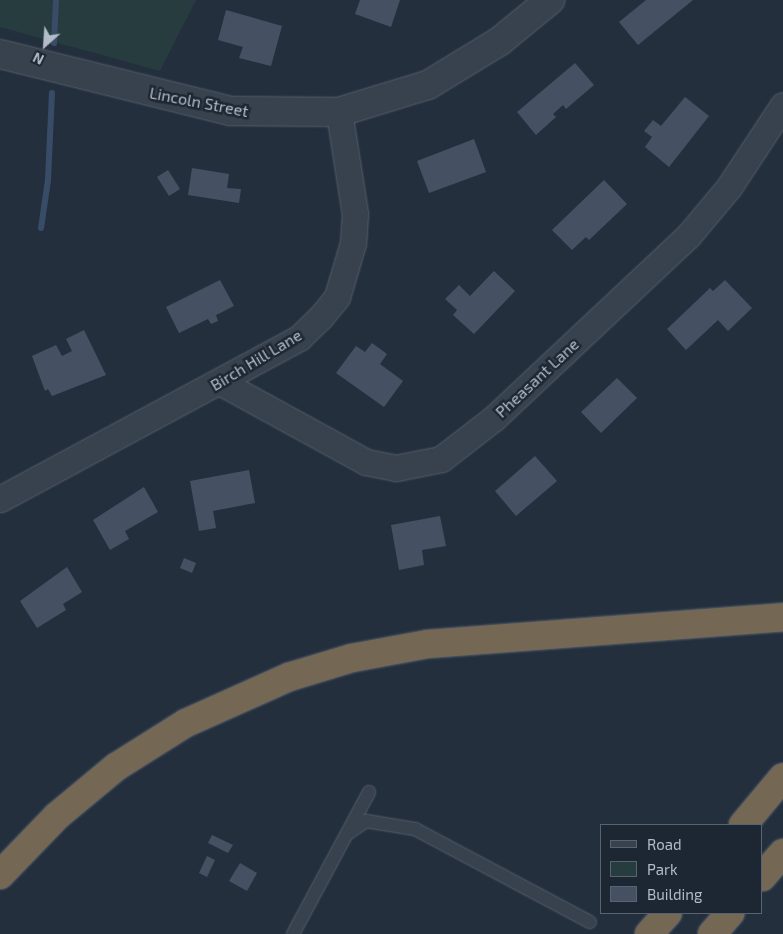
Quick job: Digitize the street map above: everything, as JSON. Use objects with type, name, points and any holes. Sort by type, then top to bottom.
[{"type":"highway","points":[[0,875],[43,828],[116,767],[194,718],[289,677],[352,658],[428,644],[783,617]]},
{"type":"highway","points":[[745,824],[783,777]]},
{"type":"highway","points":[[763,876],[783,853]]},
{"type":"highway","points":[[649,934],[667,914]]},
{"type":"highway","points":[[712,934],[729,914]]},
{"type":"street","name":"Lincoln Street","points":[[0,54],[230,111],[339,112],[399,97],[451,73],[500,41],[550,0]]},
{"type":"street","name":"Pheasant Lane","points":[[220,382],[366,462],[396,468],[427,465],[441,459],[494,418],[688,236],[729,187],[783,105]]},
{"type":"street","name":"Birch Hill Lane","points":[[0,499],[299,338],[337,297],[348,268],[355,214],[339,112]]},
{"type":"lane","points":[[293,934],[369,792]]},
{"type":"lane","points":[[347,834],[366,821],[415,829],[590,922]]},
{"type":"green space","points":[[0,0],[196,0],[160,71],[0,27]]},
{"type":"building","points":[[360,0],[400,0],[391,27],[355,14]]},
{"type":"building","points":[[646,0],[693,0],[638,45],[619,22]]},
{"type":"building","points":[[226,10],[282,26],[271,66],[239,58],[243,47],[218,40]]},
{"type":"building","points":[[575,63],[594,85],[566,109],[563,105],[553,114],[556,117],[536,135],[517,112]]},
{"type":"building","points":[[685,97],[709,116],[669,167],[645,147],[652,137],[644,131],[653,120],[661,126]]},
{"type":"building","points":[[474,139],[486,172],[429,193],[417,161]]},
{"type":"building","points":[[192,168],[229,174],[227,188],[241,189],[239,203],[188,195]]},
{"type":"building","points":[[168,170],[180,189],[169,196],[157,177]]},
{"type":"building","points":[[604,180],[627,204],[589,240],[586,237],[572,250],[552,230]]},
{"type":"building","points":[[494,271],[515,291],[474,334],[453,315],[457,310],[445,299],[459,285],[470,296]]},
{"type":"building","points":[[220,280],[234,306],[216,315],[218,321],[211,324],[208,319],[179,333],[166,307]]},
{"type":"building","points":[[725,280],[752,308],[728,331],[718,320],[686,350],[667,329],[710,288],[713,291]]},
{"type":"building","points":[[84,330],[106,375],[52,396],[48,389],[45,391],[32,356],[56,345],[62,356],[72,351],[66,339]]},
{"type":"building","points":[[372,343],[387,354],[380,364],[403,381],[384,407],[336,373],[356,346],[365,352]]},
{"type":"building","points":[[617,378],[637,398],[601,433],[581,412]]},
{"type":"building","points":[[535,456],[557,481],[516,516],[495,491]]},
{"type":"building","points":[[249,470],[255,503],[213,511],[216,528],[199,531],[190,481]]},
{"type":"building","points":[[144,487],[158,512],[125,531],[129,539],[110,550],[93,520]]},
{"type":"building","points":[[440,516],[446,546],[422,550],[424,565],[399,570],[391,525]]},
{"type":"building","points":[[184,558],[196,563],[192,573],[180,568]]},
{"type":"building","points":[[67,567],[82,592],[63,604],[66,610],[37,628],[20,601]]},
{"type":"building","points":[[212,835],[233,845],[228,853],[208,843]]},
{"type":"building","points":[[207,856],[215,860],[207,877],[199,873]]},
{"type":"building","points":[[240,863],[257,873],[247,891],[229,881]]},
{"type":"waterway","points":[[54,43],[56,0]]},
{"type":"waterway","points":[[41,228],[48,180],[52,93]]}]
